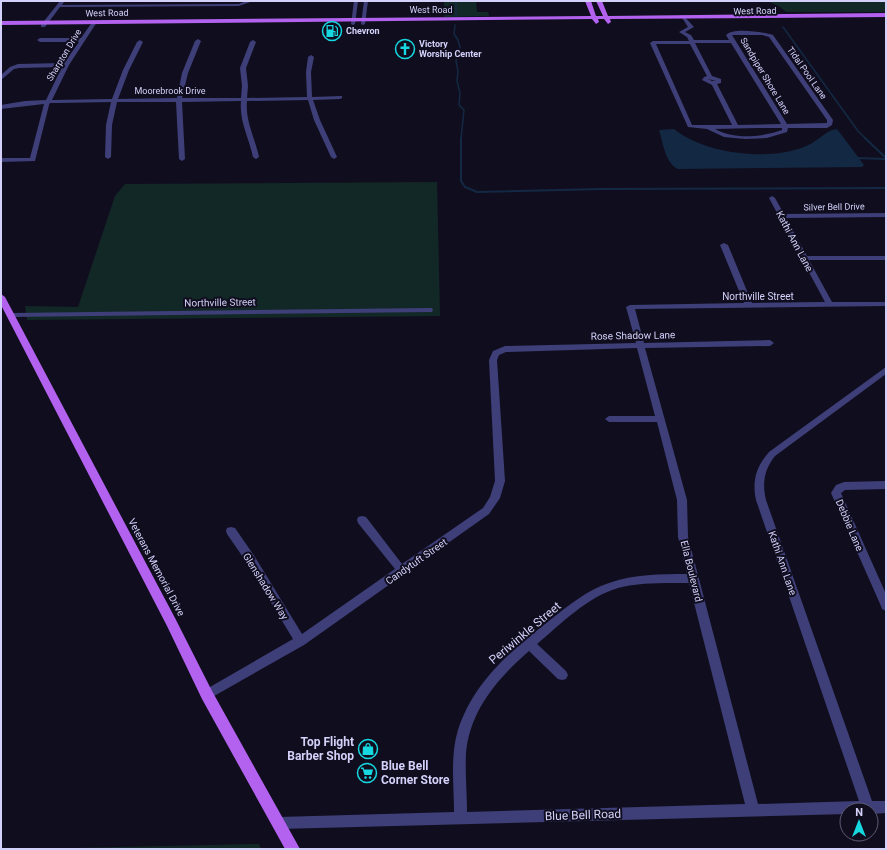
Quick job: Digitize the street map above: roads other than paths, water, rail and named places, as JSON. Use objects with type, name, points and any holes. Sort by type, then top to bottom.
[{"type":"main road","points":[[588,1],[595,20]]},
{"type":"main road","points":[[599,1],[607,19]]},
{"type":"main road","name":"West Road","points":[[818,18],[886,15]]},
{"type":"main road","name":"West Road","points":[[1,23],[93,24],[754,18],[886,19]]},
{"type":"main road","name":"West Road","points":[[1,27],[44,24]]},
{"type":"main road","name":"Veterans Memorial Drive","points":[[1,296],[107,502],[171,622],[207,695],[293,849]]},
{"type":"street","points":[[44,24],[63,1]]},
{"type":"street","points":[[59,6],[239,5],[250,1]]},
{"type":"street","points":[[353,21],[356,1]]},
{"type":"street","points":[[363,21],[366,1]]},
{"type":"street","points":[[685,19],[683,22],[689,31],[692,42],[710,77],[719,80],[719,82],[714,84],[736,126]]},
{"type":"street","name":"Sharpton Drive","points":[[1,160],[33,160],[39,130],[48,101],[66,65],[93,24]]},
{"type":"street","name":"Tidal Pool Lane","points":[[730,34],[767,34],[771,36],[830,120],[830,124],[827,126],[785,126]]},
{"type":"street","name":"Sandpiper Shore Lane","points":[[730,34],[785,126]]},
{"type":"street","points":[[40,40],[83,40]]},
{"type":"street","points":[[182,159],[179,100],[185,73],[198,41]]},
{"type":"street","points":[[707,127],[711,130],[728,135],[754,137],[775,135],[785,131],[785,126],[690,126],[652,44],[657,42],[733,41]]},
{"type":"street","points":[[108,157],[110,121],[118,86],[140,42]]},
{"type":"street","points":[[253,42],[243,68],[245,121],[253,143],[256,157]]},
{"type":"street","points":[[311,57],[307,79],[309,99],[334,157]]},
{"type":"street","points":[[1,78],[7,72],[18,66],[66,65]]},
{"type":"street","name":"Moorebrook Drive","points":[[1,107],[48,101],[244,100],[340,97]]},
{"type":"street","name":"Kathi Ann Lane","points":[[772,198],[830,305]]},
{"type":"street","name":"Silver Bell Drive","points":[[782,216],[886,216]]},
{"type":"street","points":[[724,245],[749,306]]},
{"type":"street","points":[[804,258],[886,258]]},
{"type":"street","name":"Northville Street","points":[[630,308],[886,304]]},
{"type":"street","name":"Ella Boulevard","points":[[630,308],[642,346],[682,500],[683,537],[753,811]]},
{"type":"street","name":"Northville Street","points":[[11,315],[429,310]]},
{"type":"street","name":"Rose Shadow Lane","points":[[496,353],[514,348],[770,344]]},
{"type":"street","name":"Candytuft Street","points":[[207,695],[300,641],[486,511],[495,498],[500,482],[493,360],[496,353]]},
{"type":"street","name":"Kathi Ann Lane","points":[[866,802],[761,500],[758,482],[762,467],[775,451],[886,370]]},
{"type":"street","points":[[609,419],[661,418]]},
{"type":"street","name":"Debbie Lane","points":[[886,484],[844,486],[839,488],[836,493],[886,606]]},
{"type":"street","points":[[362,520],[402,571]]},
{"type":"street","name":"Glenshadow Way","points":[[231,531],[251,560],[300,641]]},
{"type":"street","name":"Periwinkle Street","points":[[461,818],[460,759],[463,732],[470,711],[481,693],[502,667],[529,644],[596,593],[609,587],[634,581],[693,578]]},
{"type":"street","points":[[529,644],[562,675]]},
{"type":"street","name":"Blue Bell Road","points":[[279,823],[839,809]]},
{"type":"water","points":[[674,129],[687,138],[719,150],[738,153],[774,154],[791,151],[806,146],[828,132],[837,129],[864,165],[862,167],[678,169],[667,157],[659,130]]},
{"type":"waterway","points":[[456,1],[456,17]]},
{"type":"waterway","points":[[455,25],[454,34],[460,47],[456,61],[458,71],[457,81],[460,93],[459,105],[464,110],[461,139]]},
{"type":"waterway","points":[[783,27],[858,131],[865,138]]},
{"type":"waterway","points":[[865,138],[886,158]]},
{"type":"waterway","points":[[461,139],[461,181],[465,187],[477,192],[601,189],[886,188]]},
{"type":"waterway","points":[[856,158],[886,159]]},
{"type":"place","name":"Chevron","points":[[332,31]]},
{"type":"place","name":"Victory Worship Center","points":[[405,49]]},
{"type":"place","name":"Top Flight Barber Shop","points":[[368,749]]},
{"type":"place","name":"Blue Bell Corner Store","points":[[367,773]]}]
